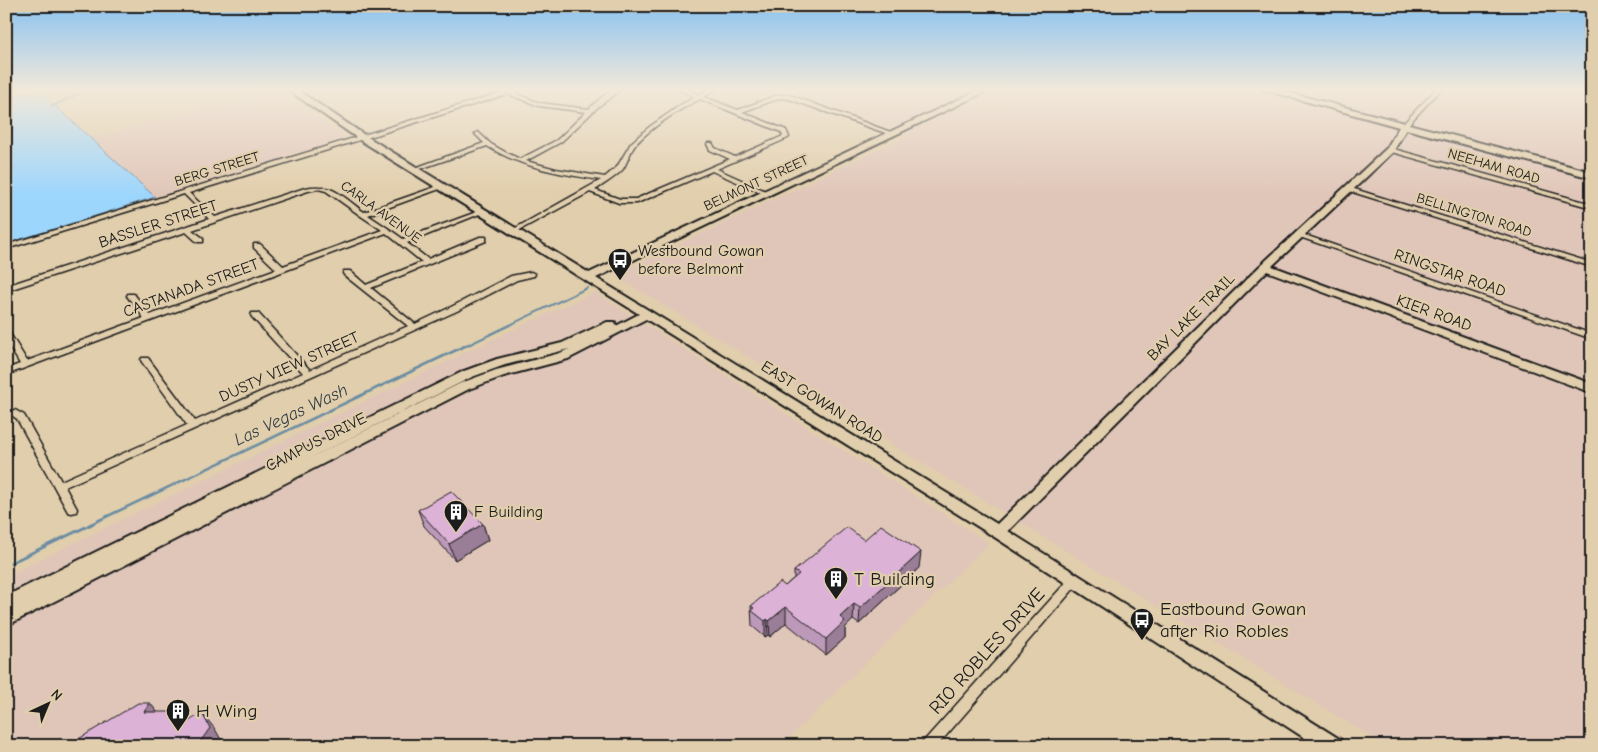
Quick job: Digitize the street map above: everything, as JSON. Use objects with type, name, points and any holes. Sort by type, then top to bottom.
[{"type":"street","name":"EAST GOWAN ROAD","points":[[342,124],[998,532],[1073,582],[1334,746]]},
{"type":"street","name":"BERG STREET","points":[[6,247],[408,124]]},
{"type":"street","points":[[520,160],[551,146],[563,138],[577,124]]},
{"type":"street","points":[[514,231],[607,179],[620,168],[638,139],[658,124]]},
{"type":"street","points":[[590,190],[619,201],[630,202],[783,139],[786,135],[784,131],[767,124]]},
{"type":"street","points":[[866,124],[893,134]]},
{"type":"street","name":"BELMONT STREET","points":[[589,277],[914,124]]},
{"type":"street","points":[[1397,124],[1592,175]]},
{"type":"street","name":"BAY LAKE TRAIL","points":[[998,532],[1265,267],[1396,144],[1397,134],[1404,126]]},
{"type":"street","points":[[478,134],[483,141],[520,160],[547,169],[607,179]]},
{"type":"street","points":[[415,169],[488,144]]},
{"type":"street","points":[[710,144],[712,149],[736,159]]},
{"type":"street","name":"NEEHAM ROAD","points":[[1390,150],[1592,206]]},
{"type":"street","points":[[713,169],[766,193]]},
{"type":"street","points":[[363,215],[443,186]]},
{"type":"street","name":"CARLA AVENUE","points":[[318,187],[328,189],[403,242],[427,262]]},
{"type":"street","name":"BASSLER STREET","points":[[6,289],[187,228],[318,187]]},
{"type":"street","name":"BELLINGTON ROAD","points":[[1348,189],[1592,265]]},
{"type":"street","points":[[185,192],[214,220]]},
{"type":"street","points":[[403,242],[484,212]]},
{"type":"street","points":[[187,228],[200,240]]},
{"type":"street","name":"CASTANADA STREET","points":[[6,372],[386,230]]},
{"type":"street","name":"RINGSTAR ROAD","points":[[1299,236],[1592,337]]},
{"type":"street","points":[[365,288],[483,239]]},
{"type":"street","points":[[257,246],[281,269]]},
{"type":"street","name":"KIER ROAD","points":[[1265,267],[1592,389]]},
{"type":"street","points":[[347,274],[414,327]]},
{"type":"street","name":"DUSTY VIEW STREET","points":[[59,486],[414,327],[514,278],[531,274]]},
{"type":"street","points":[[131,296],[148,318]]},
{"type":"street","name":"CAMPUS DRIVE","points":[[6,604],[112,558],[314,457],[468,374],[495,364],[566,346],[644,312]]},
{"type":"street","points":[[255,315],[309,374]]},
{"type":"street","points":[[6,334],[25,365]]},
{"type":"street","points":[[145,360],[193,426]]},
{"type":"street","points":[[6,414],[15,413],[21,416],[72,509]]},
{"type":"street","name":"CAMPUS DRIVE","points":[[6,619],[112,558]]},
{"type":"street","name":"RIO ROBLES DRIVE","points":[[928,746],[1073,582]]},
{"type":"shaded area","points":[[145,124],[326,124],[347,138],[155,197],[89,139]]},
{"type":"shaded area","points":[[880,124],[1592,124],[1592,746],[1386,746],[614,275],[909,135]]},
{"type":"shaded area","points":[[595,292],[989,543],[781,746],[6,746],[6,576],[493,339]]},
{"type":"water","points":[[6,124],[75,124],[155,197],[6,244]]},
{"type":"building","points":[[451,491],[483,524],[449,544],[418,510]]},
{"type":"building","name":"T Building","points":[[881,525],[921,552],[860,608],[854,604],[840,617],[845,621],[826,639],[786,607],[769,621],[767,619],[765,621],[751,610],[754,608],[751,606],[780,582],[785,586],[799,574],[794,571],[847,527],[864,540]]},
{"type":"building","points":[[138,703],[150,703],[144,712],[178,712],[184,724],[202,713],[210,728],[195,746],[67,746]]},
{"type":"waterway","name":"Las Vegas Wash","points":[[466,346],[587,288]]},
{"type":"waterway","name":"Las Vegas Wash","points":[[89,525],[469,344]]},
{"type":"waterway","name":"Las Vegas Wash","points":[[6,565],[92,524]]},
{"type":"place","name":"Westbound Gowan before Belmont","points":[[620,281]]},
{"type":"place","name":"F Building","points":[[456,533]]},
{"type":"place","name":"T Building","points":[[836,600]]},
{"type":"place","name":"Eastbound Gowan after Rio Robles","points":[[1142,641]]},
{"type":"place","name":"H Wing","points":[[178,732]]}]
